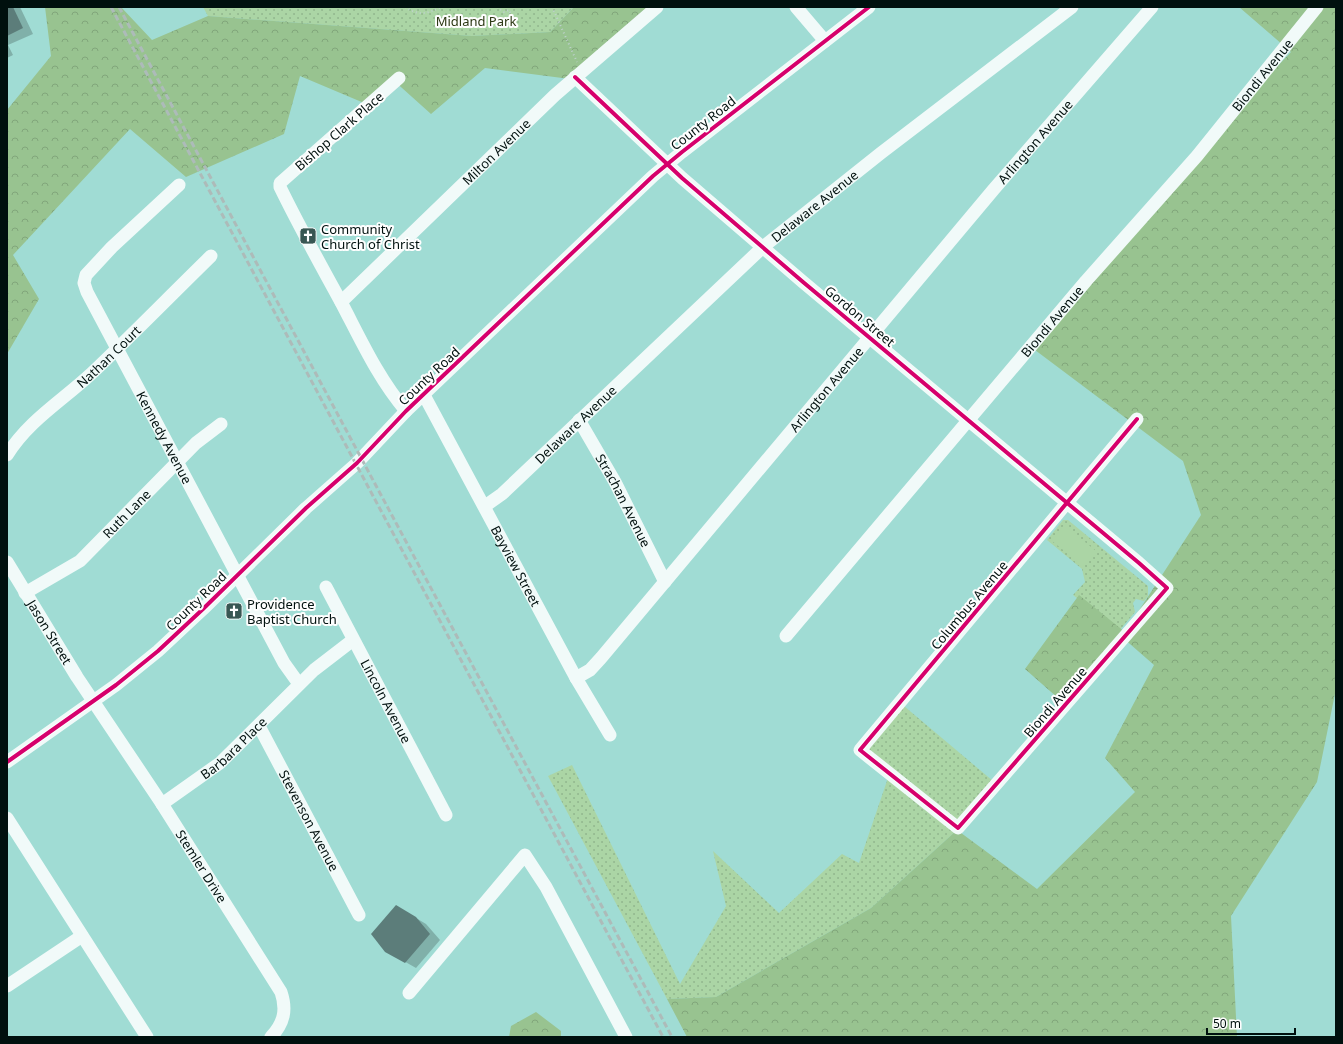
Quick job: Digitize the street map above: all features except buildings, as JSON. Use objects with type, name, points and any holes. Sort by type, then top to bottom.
[{"type":"street","name":"Milton Avenue","points":[[341,302],[575,77],[657,7]]},
{"type":"street","points":[[796,7],[825,41]]},
{"type":"street","name":"County Road","points":[[7,762],[93,701],[158,651],[306,508],[357,463],[406,411],[585,240],[668,164],[869,7]]},
{"type":"street","name":"Delaware Avenue","points":[[485,506],[502,494],[763,247],[881,153],[1072,7]]},
{"type":"street","name":"Arlington Avenue","points":[[576,678],[590,670],[601,658],[994,189],[1152,7]]},
{"type":"street","name":"Biondi Avenue","points":[[786,636],[968,420],[1197,156],[1317,7]]},
{"type":"street","name":"Gordon Street","points":[[575,77],[668,164],[763,247],[1167,588]]},
{"type":"street","name":"Bishop Clark Place","points":[[341,302],[305,239],[280,187],[280,183],[399,78]]},
{"type":"street","name":"Kennedy Avenue","points":[[179,185],[112,247],[84,278],[87,292],[284,663],[299,684]]},
{"type":"street","name":"Nathan Court","points":[[7,455],[18,438],[36,419],[91,374],[211,256]]},
{"type":"street","points":[[341,302],[374,367],[389,391],[406,411]]},
{"type":"street","name":"Bayview Street","points":[[424,395],[485,506],[576,678],[610,735]]},
{"type":"street","name":"Columbus Avenue","points":[[958,828],[860,750],[1137,419]]},
{"type":"street","name":"Strachan Avenue","points":[[579,420],[616,482],[665,582]]},
{"type":"street","name":"Ruth Lane","points":[[25,593],[80,561],[196,443],[221,424]]},
{"type":"street","name":"Jason Street","points":[[7,562],[93,701]]},
{"type":"street","name":"Lincoln Avenue","points":[[326,587],[446,815]]},
{"type":"street","name":"Biondi Avenue","points":[[958,828],[1167,588]]},
{"type":"street","points":[[299,684],[353,640]]},
{"type":"street","name":"Barbara Place","points":[[162,804],[220,764],[299,684]]},
{"type":"street","name":"Stemler Drive","points":[[93,701],[162,804],[280,992],[284,1002],[283,1019],[272,1037]]},
{"type":"street","name":"Stevenson Avenue","points":[[259,726],[359,915]]},
{"type":"street","points":[[7,818],[147,1037]]},
{"type":"street","points":[[409,993],[525,855],[546,887],[626,1037]]},
{"type":"street","points":[[7,986],[82,936]]},
{"type":"path","points":[[405,7],[420,14],[425,14],[441,7]]},
{"type":"path","points":[[497,7],[504,12],[509,10],[514,21]]},
{"type":"path","points":[[552,7],[570,48]]},
{"type":"green space","points":[[45,7],[121,7],[152,40],[208,16],[472,36],[550,32],[574,7],[653,7],[570,79],[485,68],[431,114],[392,79],[364,103],[300,76],[284,134],[186,177],[130,129],[13,255],[39,299],[7,354],[7,110],[51,56]]},
{"type":"green space","name":"Midland Park","points":[[203,7],[574,7],[550,32],[472,36],[208,16]]},
{"type":"green space","points":[[1239,7],[1336,7],[1336,689],[1317,782],[1231,916],[1237,1037],[687,1037],[667,999],[716,997],[871,908],[957,830],[1037,889],[1135,792],[1105,758],[1154,665],[1122,637],[1067,706],[1025,669],[1079,595],[1125,632],[1201,515],[1183,461],[1031,347],[1219,127],[1291,52]]},
{"type":"green space","points":[[1063,520],[1068,520],[1148,586],[1148,596],[1144,601],[1136,599],[1133,603],[1135,612],[1119,631],[1073,595],[1085,582],[1082,569],[1047,540]]},
{"type":"green space","points":[[1064,525],[1096,551],[1083,566],[1052,541]]},
{"type":"green space","points":[[898,701],[993,781],[957,830],[871,908],[716,997],[667,999],[548,776],[572,765],[680,984],[726,906],[713,851],[779,913],[842,854],[859,863],[890,772],[859,745]]},
{"type":"green space","points":[[536,1012],[561,1031],[561,1037],[509,1037],[511,1026]]},
{"type":"railway","points":[[111,7],[663,1037]]},
{"type":"railway","points":[[119,7],[672,1037]]},
{"type":"cycle path","points":[[7,762],[116,685],[158,651],[306,508],[357,463],[406,411],[653,176],[869,7]]},
{"type":"cycle path","points":[[575,77],[682,178],[803,282],[1139,563],[1167,588],[958,828],[860,750],[1137,419]]},
{"type":"place","name":"Community Church of Christ","points":[[308,236]]},
{"type":"place","name":"Providence Baptist Church","points":[[234,611]]}]
